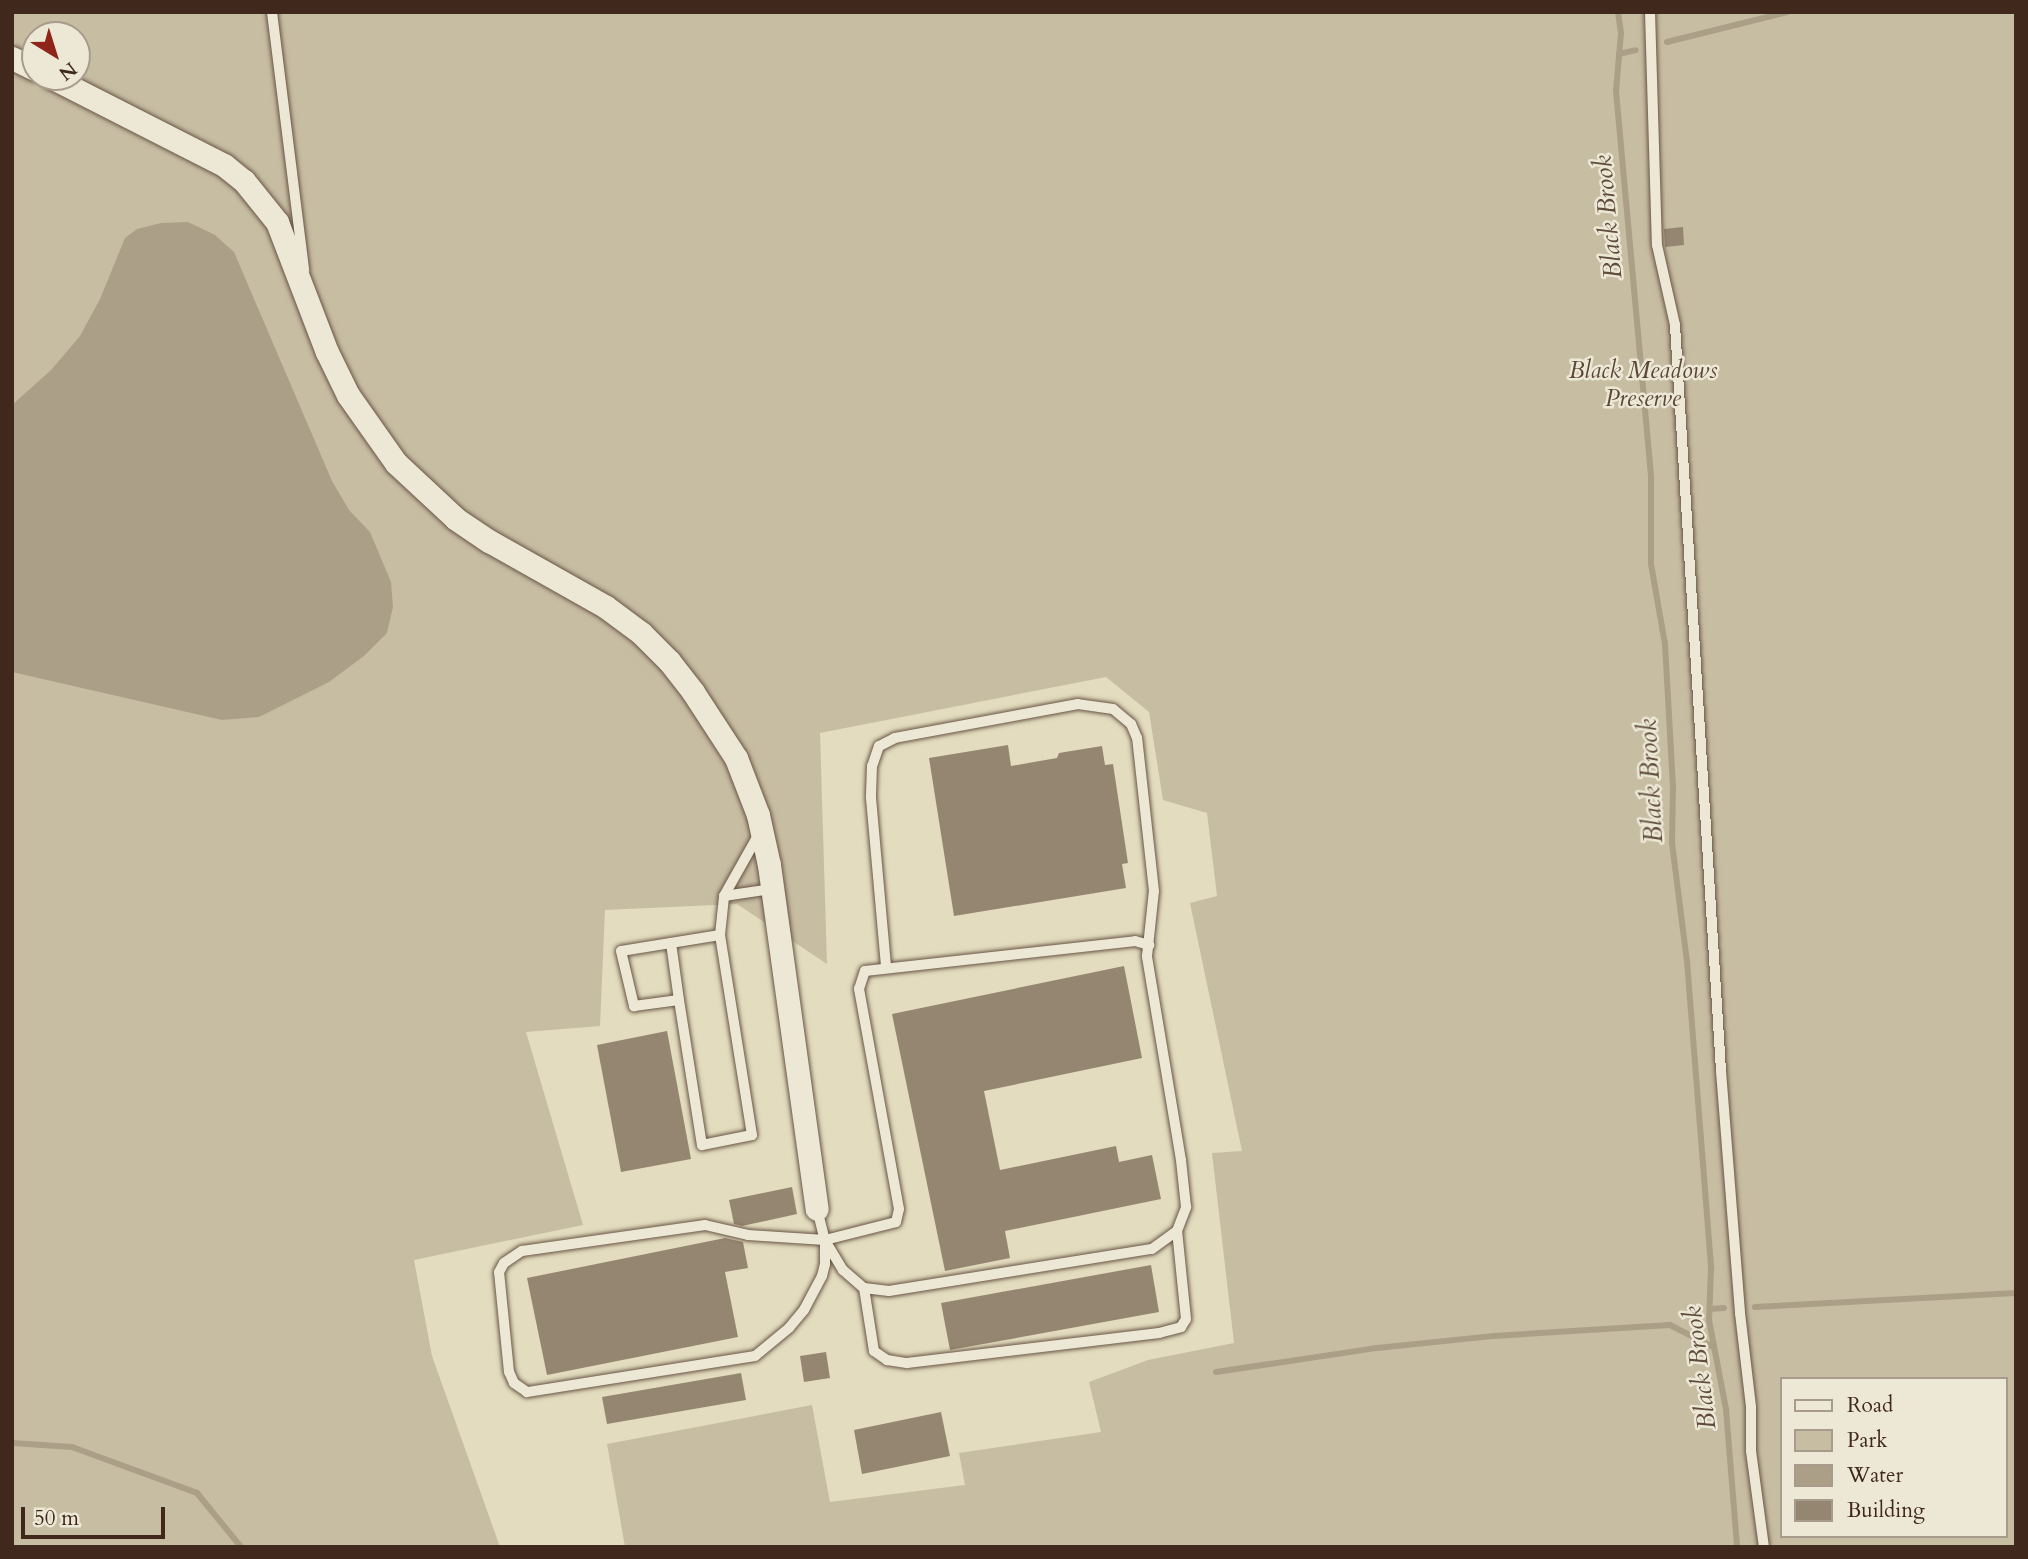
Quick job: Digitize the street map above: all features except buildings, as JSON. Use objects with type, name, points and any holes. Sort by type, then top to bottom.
[{"type":"street","points":[[79,91],[224,165],[244,181],[277,222],[327,352],[348,395],[371,432],[423,491],[489,541],[606,607],[641,633],[669,661],[736,758],[749,786],[761,829],[772,889],[817,1209]]},
{"type":"lane","points":[[272,12],[309,302]]},
{"type":"lane","points":[[1650,12],[1657,245],[1675,325],[1721,1071],[1740,1313],[1751,1406],[1751,1451],[1764,1547]]},
{"type":"lane","points":[[864,1288],[874,1351],[887,1360],[907,1363],[1160,1333],[1181,1327],[1186,1319],[1177,1231],[1186,1207],[1183,1171],[1147,956],[1154,891],[1137,738],[1131,724],[1113,709],[1078,704],[895,738],[878,746],[872,766],[871,798],[886,967]]},
{"type":"lane","points":[[671,943],[702,1145],[752,1135],[720,935],[724,896],[761,829]]},
{"type":"lane","points":[[724,896],[772,889]]},
{"type":"lane","points":[[679,1000],[634,1006],[621,951],[720,935]]},
{"type":"lane","points":[[817,1209],[825,1240],[825,1264],[815,1292],[789,1328],[755,1356],[527,1392],[514,1383],[509,1372],[499,1272],[504,1263],[522,1251],[705,1225],[748,1235],[825,1240],[892,1225],[899,1218],[859,989],[865,971],[1135,941],[1149,945]]},
{"type":"lane","points":[[825,1240],[842,1270],[864,1288],[889,1291],[1152,1249],[1177,1231]]},
{"type":"green space","name":"Black Meadows Preserve","points":[[12,12],[2016,12],[2016,1547],[625,1547],[607,1444],[812,1405],[830,1502],[965,1485],[959,1453],[1101,1432],[1089,1382],[1148,1360],[1234,1343],[1212,1153],[1242,1151],[1190,903],[1217,896],[1207,813],[1163,800],[1149,712],[1106,677],[820,733],[827,964],[737,904],[605,910],[600,1026],[526,1032],[583,1225],[414,1260],[432,1356],[500,1547],[12,1547]]},
{"type":"water","points":[[188,222],[215,235],[234,252],[332,481],[349,510],[370,532],[391,582],[393,607],[387,633],[364,656],[329,682],[259,717],[222,720],[12,672],[12,405],[51,370],[80,336],[100,299],[125,238],[137,229],[161,223]]},
{"type":"waterway","name":"Black Brook","points":[[1618,12],[1621,33],[1616,91],[1651,478],[1651,564],[1665,644],[1673,785],[1672,843],[1687,961],[1711,1269],[1709,1320],[1726,1409],[1737,1547]]},
{"type":"waterway","points":[[1667,42],[1787,12]]},
{"type":"waterway","points":[[1619,54],[1636,50]]},
{"type":"waterway","points":[[1755,1307],[2016,1293]]},
{"type":"waterway","points":[[1710,1309],[1724,1308]]},
{"type":"waterway","points":[[1216,1372],[1377,1348],[1494,1336],[1670,1325],[1713,1347]]},
{"type":"waterway","points":[[12,1443],[72,1447],[197,1493],[241,1547]]}]
